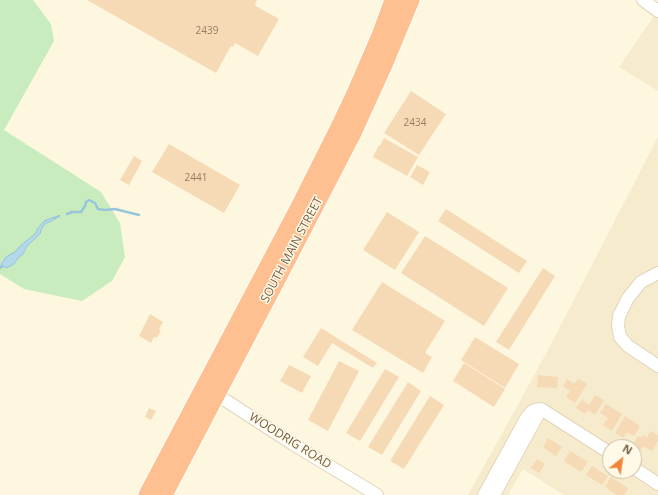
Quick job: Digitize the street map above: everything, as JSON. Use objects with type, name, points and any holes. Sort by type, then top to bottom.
[{"type":"highway","name":"SOUTH MAIN STREET","points":[[164,495],[210,390],[340,126],[381,33],[393,0]]},
{"type":"highway","name":"SOUTH MAIN STREET","points":[[146,495],[281,272],[353,133],[384,65],[410,0]]},
{"type":"street","points":[[643,0],[658,11]]},
{"type":"street","points":[[658,273],[641,282],[628,298],[619,316],[618,329],[620,336],[628,346],[658,366]]},
{"type":"street","name":"WOODRIG ROAD","points":[[210,390],[293,444],[378,495]]},
{"type":"street","points":[[494,495],[541,409]]},
{"type":"street","points":[[484,495],[527,417],[535,410],[541,409],[602,448]]},
{"type":"street","points":[[642,473],[658,484]]},
{"type":"shaded area","points":[[658,10],[658,91],[619,67]]},
{"type":"shaded area","points":[[658,137],[658,495],[564,495],[523,469],[508,495],[468,495],[548,350]]},
{"type":"green space","points":[[0,0],[33,0],[51,24],[54,41],[4,130],[101,192],[120,223],[125,257],[112,281],[82,301],[24,289],[0,274]]},
{"type":"water","points":[[54,217],[55,219],[45,224],[40,234],[27,246],[23,254],[13,265],[6,268],[2,266],[1,264],[6,257],[15,252],[36,233],[44,221]]},
{"type":"building","points":[[87,0],[257,0],[255,4],[256,6],[279,19],[258,56],[235,43],[233,47],[231,46],[216,73]]},
{"type":"building","points":[[411,91],[446,114],[419,155],[384,133]]},
{"type":"building","points":[[384,138],[418,157],[407,176],[373,157]]},
{"type":"building","points":[[169,144],[240,185],[224,213],[152,172]]},
{"type":"building","points":[[134,156],[142,161],[129,185],[120,180]]},
{"type":"building","points":[[417,165],[430,172],[423,185],[410,177]]},
{"type":"building","points":[[446,209],[527,261],[519,273],[438,221]]},
{"type":"building","points":[[387,212],[419,232],[395,270],[363,250]]},
{"type":"building","points":[[425,236],[508,288],[484,326],[401,273]]},
{"type":"building","points":[[543,268],[555,276],[509,350],[496,342]]},
{"type":"building","points":[[382,282],[445,321],[425,353],[432,357],[423,373],[352,330]]},
{"type":"building","points":[[150,314],[163,322],[159,329],[161,330],[157,338],[154,337],[151,343],[139,336]]},
{"type":"building","points":[[321,328],[377,363],[373,368],[332,343],[318,366],[303,357]]},
{"type":"building","points":[[475,337],[519,364],[505,388],[461,360]]},
{"type":"building","points":[[339,361],[359,371],[328,431],[308,420]]},
{"type":"building","points":[[464,363],[505,389],[494,407],[453,381]]},
{"type":"building","points":[[289,365],[311,376],[302,393],[280,381]]},
{"type":"building","points":[[385,369],[399,377],[360,441],[346,433]]},
{"type":"building","points":[[538,375],[558,377],[557,388],[537,387]]},
{"type":"building","points":[[567,379],[574,384],[578,379],[587,384],[575,403],[566,397],[570,391],[563,386]]},
{"type":"building","points":[[408,382],[421,391],[382,455],[368,447]]},
{"type":"building","points":[[595,395],[604,400],[595,415],[588,410],[585,414],[576,408],[582,400],[589,405]]},
{"type":"building","points":[[430,396],[444,405],[404,469],[390,461]]},
{"type":"building","points":[[606,404],[622,414],[612,431],[603,425],[608,418],[600,413]]},
{"type":"building","points":[[149,408],[156,411],[151,420],[145,417]]},
{"type":"building","points":[[625,416],[640,426],[634,436],[627,432],[623,438],[615,433]]},
{"type":"building","points":[[651,431],[658,435],[658,441],[652,451],[643,446],[642,448],[642,439],[636,439],[638,436],[641,438],[643,435],[647,437]]},
{"type":"building","points":[[548,438],[562,447],[556,456],[543,447]]},
{"type":"building","points":[[570,451],[588,462],[581,472],[564,461]]},
{"type":"building","points":[[537,459],[545,464],[539,473],[531,468]]},
{"type":"building","points":[[592,466],[602,472],[602,479],[606,479],[602,485],[586,475]]},
{"type":"building","points":[[610,479],[614,479],[628,488],[624,495],[617,495],[605,487]]},
{"type":"waterway","points":[[67,214],[72,212],[81,212],[86,202],[89,200],[95,203],[98,209],[115,209],[139,215]]},
{"type":"waterway","points":[[55,218],[59,216]]}]
